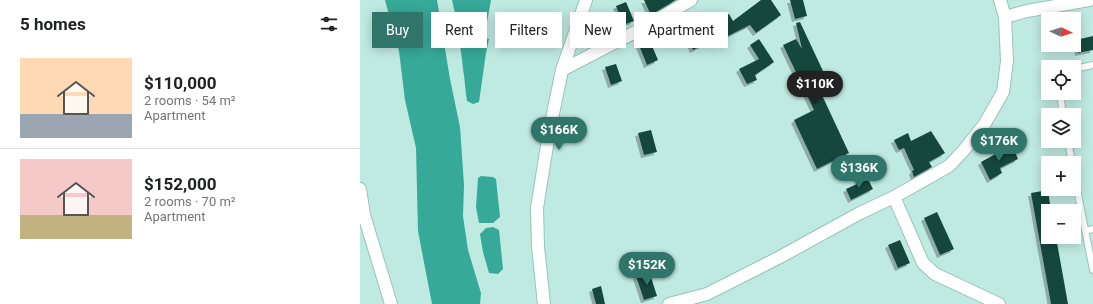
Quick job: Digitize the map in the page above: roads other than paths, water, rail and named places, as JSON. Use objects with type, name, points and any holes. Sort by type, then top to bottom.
[{"type":"street","points":[[544,304],[538,246],[537,208],[549,133],[562,70],[586,0]]},
{"type":"street","points":[[562,70],[643,28],[691,0]]},
{"type":"street","points":[[669,304],[707,294],[780,257],[860,213],[894,197],[948,166],[964,150],[984,125],[1004,92],[1007,61],[1005,17],[1000,0]]},
{"type":"street","points":[[1005,17],[1027,11],[1089,0]]},
{"type":"street","points":[[360,189],[364,215],[391,304]]},
{"type":"street","points":[[894,197],[923,263],[935,274],[999,304]]},
{"type":"lane","points":[[1081,68],[1093,65]]},
{"type":"lane","points":[[1078,196],[1093,270]]},
{"type":"lane","points":[[1085,231],[1093,229]]}]
